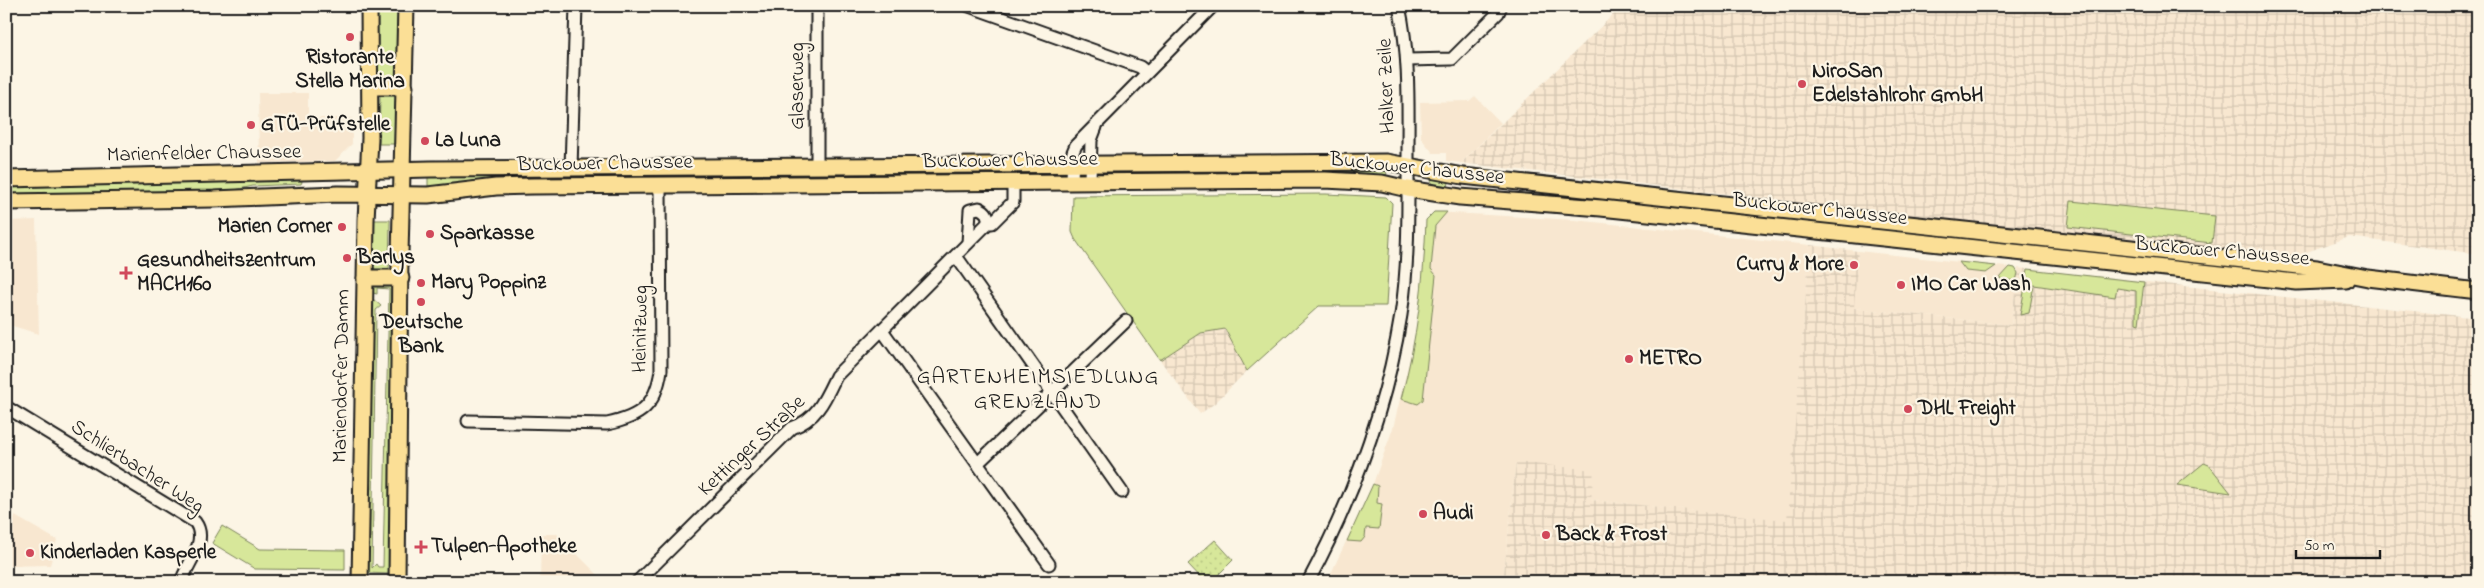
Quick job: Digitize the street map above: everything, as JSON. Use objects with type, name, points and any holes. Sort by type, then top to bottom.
[{"type":"main road","name":"Mariendorfer Damm","points":[[360,582],[370,87],[369,6]]},
{"type":"main road","points":[[397,582],[406,6]]},
{"type":"main road","points":[[370,87],[405,87]]},
{"type":"main road","name":"Buckower Chaussee","points":[[403,170],[1386,162],[1482,178],[2317,268],[2368,278],[2478,290]]},
{"type":"main road","name":"Marienfelder Chaussee","points":[[6,179],[403,170]]},
{"type":"main road","name":"Buckower Chaussee","points":[[367,194],[428,195],[496,187],[1325,180],[1382,183],[1460,197],[1602,208],[2297,282],[2368,278]]},
{"type":"main road","name":"Marienfelder Chaussee","points":[[6,202],[367,194]]},
{"type":"main road","points":[[365,278],[401,278]]},
{"type":"street","points":[[571,168],[576,6]]},
{"type":"street","name":"Glaserweg","points":[[817,6],[817,166]]},
{"type":"street","points":[[969,6],[1140,67],[1146,72]]},
{"type":"street","points":[[1072,181],[1072,165],[1076,145],[1213,6]]},
{"type":"street","name":"Halker Zeile","points":[[1308,582],[1344,508],[1363,462],[1389,375],[1401,314],[1406,258],[1408,189],[1407,60],[1404,29],[1398,6]]},
{"type":"street","points":[[1407,60],[1452,59],[1498,13],[1501,6]]},
{"type":"street","points":[[1090,181],[1090,140],[1098,121]]},
{"type":"street","name":"Kettinger Straße","points":[[637,582],[792,428],[805,424],[822,407],[836,376],[988,223],[992,223],[1013,202],[1013,182]]},
{"type":"street","name":"Heinitzweg","points":[[468,421],[607,424],[627,420],[638,414],[653,399],[661,370],[660,185]]},
{"type":"street","points":[[968,244],[970,210],[980,208],[984,210],[988,223]]},
{"type":"street","points":[[956,256],[1122,492]]},
{"type":"street","points":[[978,463],[1126,321]]},
{"type":"street","points":[[882,330],[1049,564]]},
{"type":"street","name":"Schlierbacher Weg","points":[[6,407],[196,522],[200,528],[200,541],[181,582]]},
{"type":"shaded area","points":[[1622,6],[2478,6],[2478,254],[2349,237],[2287,259],[1461,163]]},
{"type":"shaded area","points":[[258,93],[308,93],[308,118],[352,118],[352,144],[335,161],[259,163]]},
{"type":"shaded area","points":[[1475,96],[1501,123],[1461,163],[1446,161],[1446,153],[1433,153],[1421,138],[1420,102],[1469,101]]},
{"type":"shaded area","points":[[1434,212],[1575,220],[1810,245],[1788,521],[1591,500],[1516,462],[1503,582],[1327,582],[1373,484],[1393,428],[1415,338],[1423,280],[1426,220]]},
{"type":"shaded area","points":[[36,220],[39,334],[6,324],[6,221]]},
{"type":"shaded area","points":[[1810,245],[1858,251],[1854,308],[2011,325],[2018,268],[2478,318],[2478,582],[1503,582],[1516,462],[1594,470],[1591,500],[1787,520]]},
{"type":"shaded area","points":[[1858,251],[2015,268],[2018,273],[2011,325],[1853,308]]},
{"type":"shaded area","points":[[1225,329],[1247,371],[1215,403],[1200,414],[1160,360],[1201,333]]},
{"type":"shaded area","name":"Kinderladen Kasperle","points":[[15,516],[57,540],[50,565],[6,566],[6,520],[11,522]]},
{"type":"shaded area","points":[[541,534],[557,534],[605,582],[540,582]]},
{"type":"green space","points":[[377,6],[399,6],[397,80],[381,80],[378,72],[375,54]]},
{"type":"green space","points":[[382,94],[395,94],[398,97],[396,144],[379,144],[380,97]]},
{"type":"green space","points":[[1313,170],[1318,173],[1100,176],[1100,173]]},
{"type":"green space","points":[[1336,170],[1387,171],[1386,178],[1334,173]]},
{"type":"green space","points":[[1048,172],[1048,177],[818,179],[818,174]]},
{"type":"green space","points":[[806,174],[807,179],[670,180],[670,175]]},
{"type":"green space","points":[[659,175],[659,180],[573,181],[573,176]]},
{"type":"green space","points":[[554,176],[554,181],[428,188],[428,177]]},
{"type":"green space","points":[[1431,176],[1450,179],[1448,186],[1431,183]]},
{"type":"green space","points":[[301,179],[301,184],[253,186],[230,191],[6,194],[6,184]]},
{"type":"green space","points":[[1326,194],[1386,197],[1392,203],[1386,306],[1319,306],[1247,371],[1225,329],[1201,333],[1160,360],[1072,232],[1073,196]]},
{"type":"green space","points":[[2071,201],[2215,216],[2212,243],[2068,227]]},
{"type":"green space","points":[[1434,212],[1447,212],[1435,226],[1431,269],[1436,275],[1423,400],[1418,404],[1401,399],[1407,377],[1419,310],[1426,220]]},
{"type":"green space","points":[[373,220],[390,220],[389,271],[373,269]]},
{"type":"green space","points":[[1959,262],[1996,266],[1986,273],[1966,271]]},
{"type":"green space","points":[[2010,267],[2015,268],[2018,273],[2016,281],[1999,279]]},
{"type":"green space","points":[[2028,269],[2144,282],[2139,324],[2136,323],[2136,291],[2117,288],[2115,297],[2034,285],[2029,313],[2020,315]]},
{"type":"green space","points":[[373,284],[392,285],[390,569],[389,574],[367,573]],"holes":[[[377,288],[389,289],[383,567],[378,567],[376,564],[372,568],[376,310],[381,306],[373,299],[373,293],[377,294]]]},
{"type":"green space","points":[[2204,463],[2209,465],[2231,493],[2177,485]]},
{"type":"green space","points":[[1373,484],[1378,486],[1377,503],[1382,504],[1379,529],[1366,528],[1365,537],[1361,542],[1347,541]]},
{"type":"green space","points":[[222,526],[260,549],[345,550],[345,570],[255,569],[212,543]]},
{"type":"green space","points":[[1215,540],[1233,560],[1218,575],[1224,582],[1205,582],[1188,564]]},
{"type":"place","name":"Ristorante Stella Marina","points":[[350,37]]},
{"type":"place","name":"NiroSan Edelstahlrohr GmbH","points":[[1802,84]]},
{"type":"place","name":"GTÜ-Prüfstelle","points":[[251,125]]},
{"type":"place","name":"La Luna","points":[[425,141]]},
{"type":"place","name":"Marien Corner","points":[[342,227]]},
{"type":"place","name":"Sparkasse","points":[[430,234]]},
{"type":"place","name":"Barlys","points":[[347,258]]},
{"type":"place","name":"Curry & More","points":[[1854,265]]},
{"type":"place","name":"Gesundheitszentrum MACH160","points":[[126,273]]},
{"type":"place","name":"Mary Poppinz","points":[[421,283]]},
{"type":"place","name":"IMO Car Wash","points":[[1901,285]]},
{"type":"place","name":"Deutsche Bank","points":[[421,302]]},
{"type":"place","name":"METRO","points":[[1629,359]]},
{"type":"place","name":"DHL Freight","points":[[1908,409]]},
{"type":"place","name":"Audi","points":[[1423,514]]},
{"type":"place","name":"Back & Frost","points":[[1546,535]]},
{"type":"place","name":"Tulpen-Apotheke","points":[[421,547]]},
{"type":"place","name":"Kinderladen Kasperle","points":[[30,553]]},
{"type":"district","name":"GARTENHEIMSIEDLUNG GRENZLAND","points":[[1038,390]]}]
